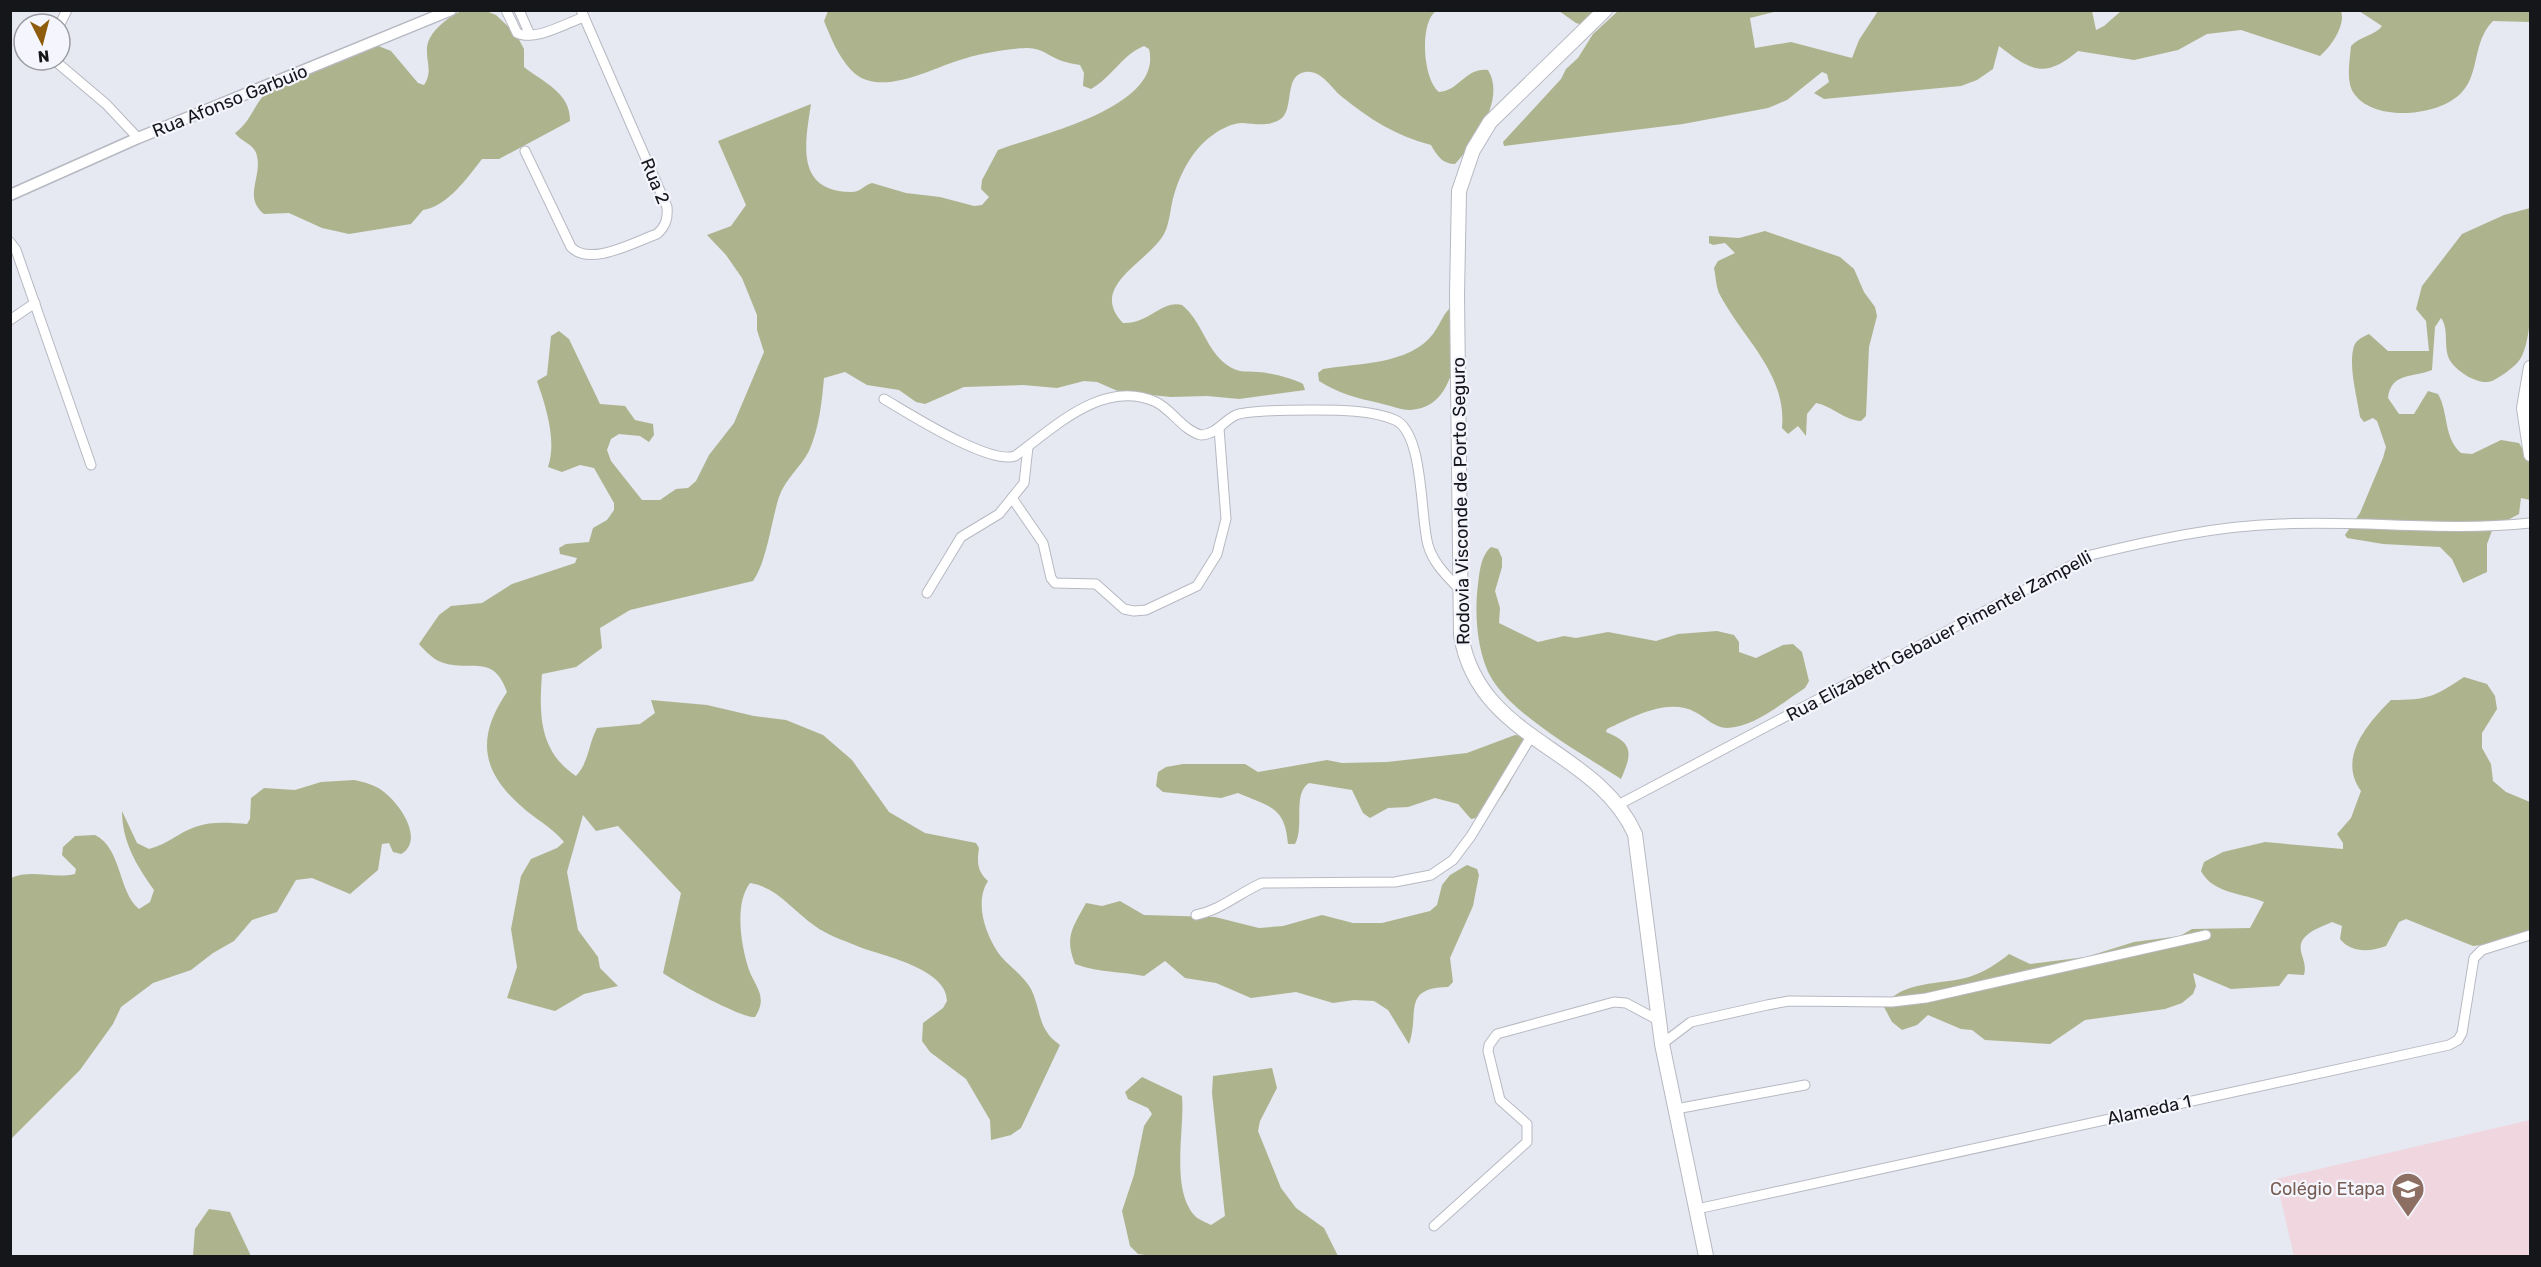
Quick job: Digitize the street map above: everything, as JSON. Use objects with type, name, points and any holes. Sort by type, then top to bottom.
[{"type":"main road","name":"Rodovia Visconde de Porto Seguro","points":[[1605,10],[1490,122],[1465,168],[1459,191],[1457,235],[1459,589],[1463,651],[1476,681],[1494,706],[1602,788],[1618,805],[1630,823],[1638,846],[1662,1044],[1706,1257]]},
{"type":"main road","points":[[2530,367],[2523,408],[2530,455]]},
{"type":"street","name":"Rua Afonso Garbuio","points":[[10,195],[138,138],[451,10]]},
{"type":"street","points":[[506,10],[517,33],[530,35],[583,14]]},
{"type":"street","points":[[519,10],[530,35]]},
{"type":"street","name":"Rua 2","points":[[525,151],[571,247],[579,254],[595,255],[657,234],[662,230],[667,219],[667,207],[583,14]]},
{"type":"street","points":[[68,72],[106,104],[138,138]]},
{"type":"street","points":[[10,242],[16,250],[91,465]]},
{"type":"street","points":[[10,320],[35,303]]},
{"type":"street","points":[[884,399],[940,431],[996,457],[1015,456],[1060,422],[1097,401],[1120,397],[1155,402],[1196,434],[1206,435],[1242,413],[1313,410],[1358,412],[1395,420],[1410,435],[1413,444],[1428,546],[1437,564],[1459,589]]},
{"type":"street","points":[[1012,498],[1043,543],[1051,578],[1055,584],[1096,584],[1124,609],[1146,610],[1197,586],[1217,554],[1227,506],[1219,428]]},
{"type":"street","points":[[927,593],[961,537],[999,514],[1024,483],[1028,447]]},
{"type":"street","name":"Rua Elizabeth Gebauer Pimentel Zampelli","points":[[1618,805],[2091,555],[2157,539],[2280,524],[2471,526],[2530,523]]},
{"type":"street","points":[[1197,915],[1215,910],[1244,891],[1262,883],[1395,882],[1431,875],[1453,860],[1471,836],[1532,735]]},
{"type":"street","points":[[1662,1044],[1691,1022],[1767,1005],[1799,1001],[1892,1002],[1926,998],[2206,935]]},
{"type":"street","name":"Alameda 1","points":[[1697,1209],[2449,1045],[2458,1040],[2462,1033],[2474,958],[2482,950],[2530,935]]},
{"type":"street","points":[[1434,1226],[1527,1142],[1527,1124],[1500,1100],[1496,1092],[1488,1051],[1489,1045],[1497,1034],[1621,1001],[1658,1020]]},
{"type":"street","points":[[1676,1109],[1805,1085]]},
{"type":"shaded area","name":"Colégio Etapa","points":[[2530,1120],[2530,1256],[2294,1256],[2276,1179]]},
{"type":"green space","points":[[462,11],[486,11],[496,15],[516,34],[524,49],[524,67],[561,95],[569,111],[570,121],[499,159],[482,159],[449,197],[423,210],[411,224],[349,234],[322,228],[289,213],[264,214],[258,208],[254,194],[258,164],[256,152],[235,133],[246,122],[268,91],[275,85],[376,45],[391,51],[418,83],[424,85],[428,75],[427,48],[431,36],[445,21]]},
{"type":"green space","points":[[828,11],[1436,11],[1427,27],[1425,39],[1429,76],[1434,86],[1439,92],[1446,91],[1468,75],[1480,70],[1488,70],[1493,81],[1491,107],[1486,120],[1455,164],[1441,159],[1431,145],[1395,132],[1362,112],[1341,96],[1321,76],[1305,72],[1298,74],[1294,79],[1288,107],[1282,118],[1268,124],[1239,123],[1225,127],[1196,150],[1185,167],[1177,185],[1164,234],[1116,286],[1112,297],[1114,310],[1123,323],[1141,320],[1168,306],[1182,305],[1195,319],[1214,352],[1231,368],[1275,374],[1303,384],[1305,390],[1239,399],[1207,396],[1171,397],[1120,392],[1097,382],[1084,381],[1057,388],[1023,385],[964,387],[925,404],[916,402],[899,390],[867,385],[845,372],[824,378],[820,415],[815,434],[806,457],[779,497],[762,563],[753,581],[630,610],[600,628],[602,648],[576,667],[542,674],[542,718],[548,744],[564,766],[576,776],[584,765],[597,728],[640,724],[655,713],[651,700],[707,705],[754,716],[786,720],[823,735],[852,760],[889,812],[925,833],[976,843],[979,848],[980,870],[988,881],[984,889],[982,907],[988,934],[1001,956],[1028,984],[1047,1033],[1060,1045],[1021,1128],[1011,1135],[991,1140],[990,1120],[966,1079],[930,1052],[922,1041],[923,1023],[943,1008],[947,1001],[944,990],[936,980],[911,965],[825,932],[777,894],[760,885],[750,883],[742,902],[740,925],[746,960],[760,993],[761,1004],[755,1017],[724,1006],[663,973],[681,893],[618,826],[596,831],[583,815],[567,872],[578,930],[598,957],[600,968],[618,986],[584,994],[555,1011],[507,998],[517,967],[511,929],[521,876],[531,859],[557,848],[564,842],[507,793],[491,766],[487,752],[487,738],[497,708],[507,692],[501,680],[495,672],[488,668],[441,662],[419,644],[439,615],[451,606],[482,603],[512,584],[575,563],[577,558],[560,554],[559,548],[566,544],[589,542],[593,528],[607,520],[614,510],[614,503],[594,468],[580,465],[562,472],[548,467],[551,435],[537,381],[547,375],[551,336],[559,331],[569,339],[600,404],[625,406],[635,420],[653,424],[654,435],[649,442],[640,436],[619,434],[611,439],[607,450],[611,461],[642,500],[660,500],[676,489],[688,488],[696,481],[709,455],[734,423],[764,352],[757,330],[757,315],[742,278],[726,255],[707,235],[731,226],[746,205],[718,141],[811,104],[806,149],[812,174],[820,183],[833,190],[851,192],[872,183],[906,193],[940,197],[974,206],[982,205],[989,197],[981,189],[982,180],[998,150],[1094,116],[1118,103],[1137,88],[1148,70],[1149,49],[1144,46],[1130,55],[1091,89],[1083,86],[1084,73],[1080,65],[1062,61],[1038,49],[1021,48],[967,58],[904,79],[875,82],[862,78],[842,59],[824,21]]},
{"type":"green space","points":[[1559,11],[1605,11],[1583,25]]},
{"type":"green space","points":[[1618,11],[1778,11],[1750,18],[1755,48],[1791,42],[1852,58],[1859,40],[1878,11],[2092,11],[2096,30],[2121,11],[2341,11],[2339,29],[2329,47],[2320,56],[2241,30],[2207,34],[2178,50],[2134,60],[2078,51],[2056,66],[2047,68],[2029,66],[1999,46],[1993,69],[1977,80],[1961,86],[1824,99],[1814,93],[1829,82],[1827,74],[1822,72],[1787,100],[1768,108],[1683,124],[1504,146],[1503,142],[1561,79],[1593,34]]},
{"type":"green space","points":[[2359,11],[2530,11],[2530,22],[2493,21],[2482,38],[2468,84],[2452,100],[2423,111],[2390,112],[2375,109],[2362,102],[2351,87],[2349,69],[2351,46],[2382,26]]},
{"type":"green space","points":[[2530,208],[2531,312],[2524,350],[2518,362],[2506,373],[2492,381],[2481,382],[2469,377],[2454,366],[2448,357],[2445,328],[2441,318],[2435,327],[2432,370],[2398,380],[2393,384],[2388,398],[2399,414],[2414,414],[2428,391],[2438,394],[2451,440],[2461,453],[2472,454],[2501,440],[2519,443],[2530,461],[2530,500],[2521,498],[2519,514],[2493,528],[2487,544],[2487,572],[2463,583],[2452,559],[2440,547],[2383,544],[2347,538],[2345,535],[2360,513],[2386,447],[2377,421],[2373,418],[2364,422],[2360,417],[2352,372],[2352,354],[2360,338],[2369,334],[2388,351],[2429,351],[2426,321],[2416,309],[2422,286],[2462,234],[2504,215]]},
{"type":"green space","points":[[1765,231],[1840,257],[1854,269],[1864,292],[1875,307],[1877,316],[1869,347],[1866,416],[1861,421],[1816,403],[1807,414],[1806,436],[1798,426],[1788,434],[1782,428],[1782,409],[1771,374],[1718,289],[1714,268],[1718,261],[1735,253],[1725,243],[1713,245],[1709,243],[1709,236],[1739,238]]},
{"type":"green space","points":[[1455,304],[1457,335],[1453,369],[1447,385],[1438,397],[1426,406],[1410,410],[1398,408],[1348,395],[1319,381],[1318,373],[1323,369],[1382,361],[1411,352],[1433,334],[1445,314]]},
{"type":"green space","points":[[1491,547],[1498,549],[1502,558],[1502,567],[1495,591],[1500,608],[1499,623],[1538,642],[1564,636],[1576,638],[1608,632],[1656,641],[1678,634],[1717,631],[1734,635],[1739,642],[1739,652],[1756,658],[1783,645],[1793,644],[1802,652],[1809,681],[1805,688],[1768,713],[1737,727],[1723,728],[1695,712],[1673,707],[1650,711],[1607,729],[1606,732],[1622,740],[1628,750],[1627,763],[1621,779],[1533,721],[1502,693],[1492,679],[1483,660],[1478,638],[1477,615],[1480,569],[1484,556]]},
{"type":"green space","points":[[2464,677],[2487,684],[2495,696],[2497,709],[2482,733],[2482,748],[2491,764],[2493,781],[2506,792],[2530,802],[2530,934],[2504,942],[2473,946],[2406,919],[2399,922],[2386,946],[2361,950],[2344,944],[2340,939],[2342,926],[2332,922],[2314,930],[2304,938],[2301,948],[2304,975],[2288,974],[2279,986],[2231,989],[2193,973],[2196,986],[2193,994],[2182,1003],[2165,1009],[2085,1020],[2050,1044],[1985,1040],[1972,1030],[1961,1029],[1928,1015],[1917,1025],[1902,1030],[1892,1022],[1884,1007],[1900,992],[1922,985],[1969,977],[1980,973],[2009,954],[2030,964],[2086,957],[2134,942],[2180,936],[2192,929],[2250,928],[2264,902],[2229,892],[2213,884],[2201,871],[2204,862],[2223,852],[2265,842],[2343,849],[2343,843],[2337,834],[2351,818],[2361,791],[2354,779],[2352,766],[2358,742],[2365,730],[2391,700],[2430,696]]},
{"type":"green space","points":[[1515,735],[1521,736],[1524,740],[1514,775],[1491,809],[1471,819],[1458,804],[1435,798],[1408,807],[1388,808],[1370,818],[1363,813],[1352,790],[1309,783],[1301,795],[1298,837],[1295,844],[1288,844],[1283,822],[1279,815],[1267,805],[1238,793],[1221,798],[1163,792],[1156,786],[1158,772],[1166,767],[1183,764],[1245,764],[1258,772],[1327,760],[1342,763],[1387,762],[1467,753]]},
{"type":"green space","points":[[354,780],[377,787],[397,805],[408,822],[411,840],[408,848],[401,854],[393,852],[389,843],[382,844],[378,870],[350,894],[312,878],[296,880],[277,912],[252,920],[234,941],[191,970],[153,983],[121,1007],[113,1024],[80,1070],[11,1139],[11,878],[26,874],[75,874],[76,869],[62,855],[63,847],[75,836],[95,835],[104,841],[110,850],[127,892],[139,909],[150,902],[154,890],[132,853],[125,833],[122,811],[137,843],[149,849],[201,825],[247,824],[250,819],[251,798],[264,788],[295,790],[321,782]]},
{"type":"green space","points":[[1467,865],[1477,869],[1479,875],[1473,906],[1450,958],[1453,982],[1448,987],[1433,988],[1418,997],[1409,1044],[1388,1010],[1374,1001],[1354,1000],[1333,1003],[1296,992],[1251,998],[1216,983],[1185,978],[1165,961],[1144,976],[1084,967],[1075,964],[1070,946],[1072,932],[1086,903],[1102,906],[1120,901],[1144,915],[1215,917],[1259,928],[1283,926],[1322,915],[1353,923],[1382,923],[1430,911],[1437,905],[1442,885],[1450,875]]},
{"type":"green space","points":[[1272,1068],[1277,1088],[1260,1121],[1258,1131],[1281,1188],[1296,1208],[1324,1228],[1338,1256],[1153,1256],[1138,1254],[1130,1246],[1122,1211],[1134,1175],[1144,1126],[1152,1114],[1148,1108],[1128,1099],[1125,1092],[1142,1077],[1182,1096],[1180,1158],[1183,1190],[1187,1204],[1195,1216],[1211,1225],[1225,1216],[1212,1093],[1213,1076]]},
{"type":"green space","points":[[209,1209],[230,1212],[251,1256],[193,1256],[195,1229]]},
{"type":"place","name":"Colégio Etapa","points":[[2408,1218]]}]
